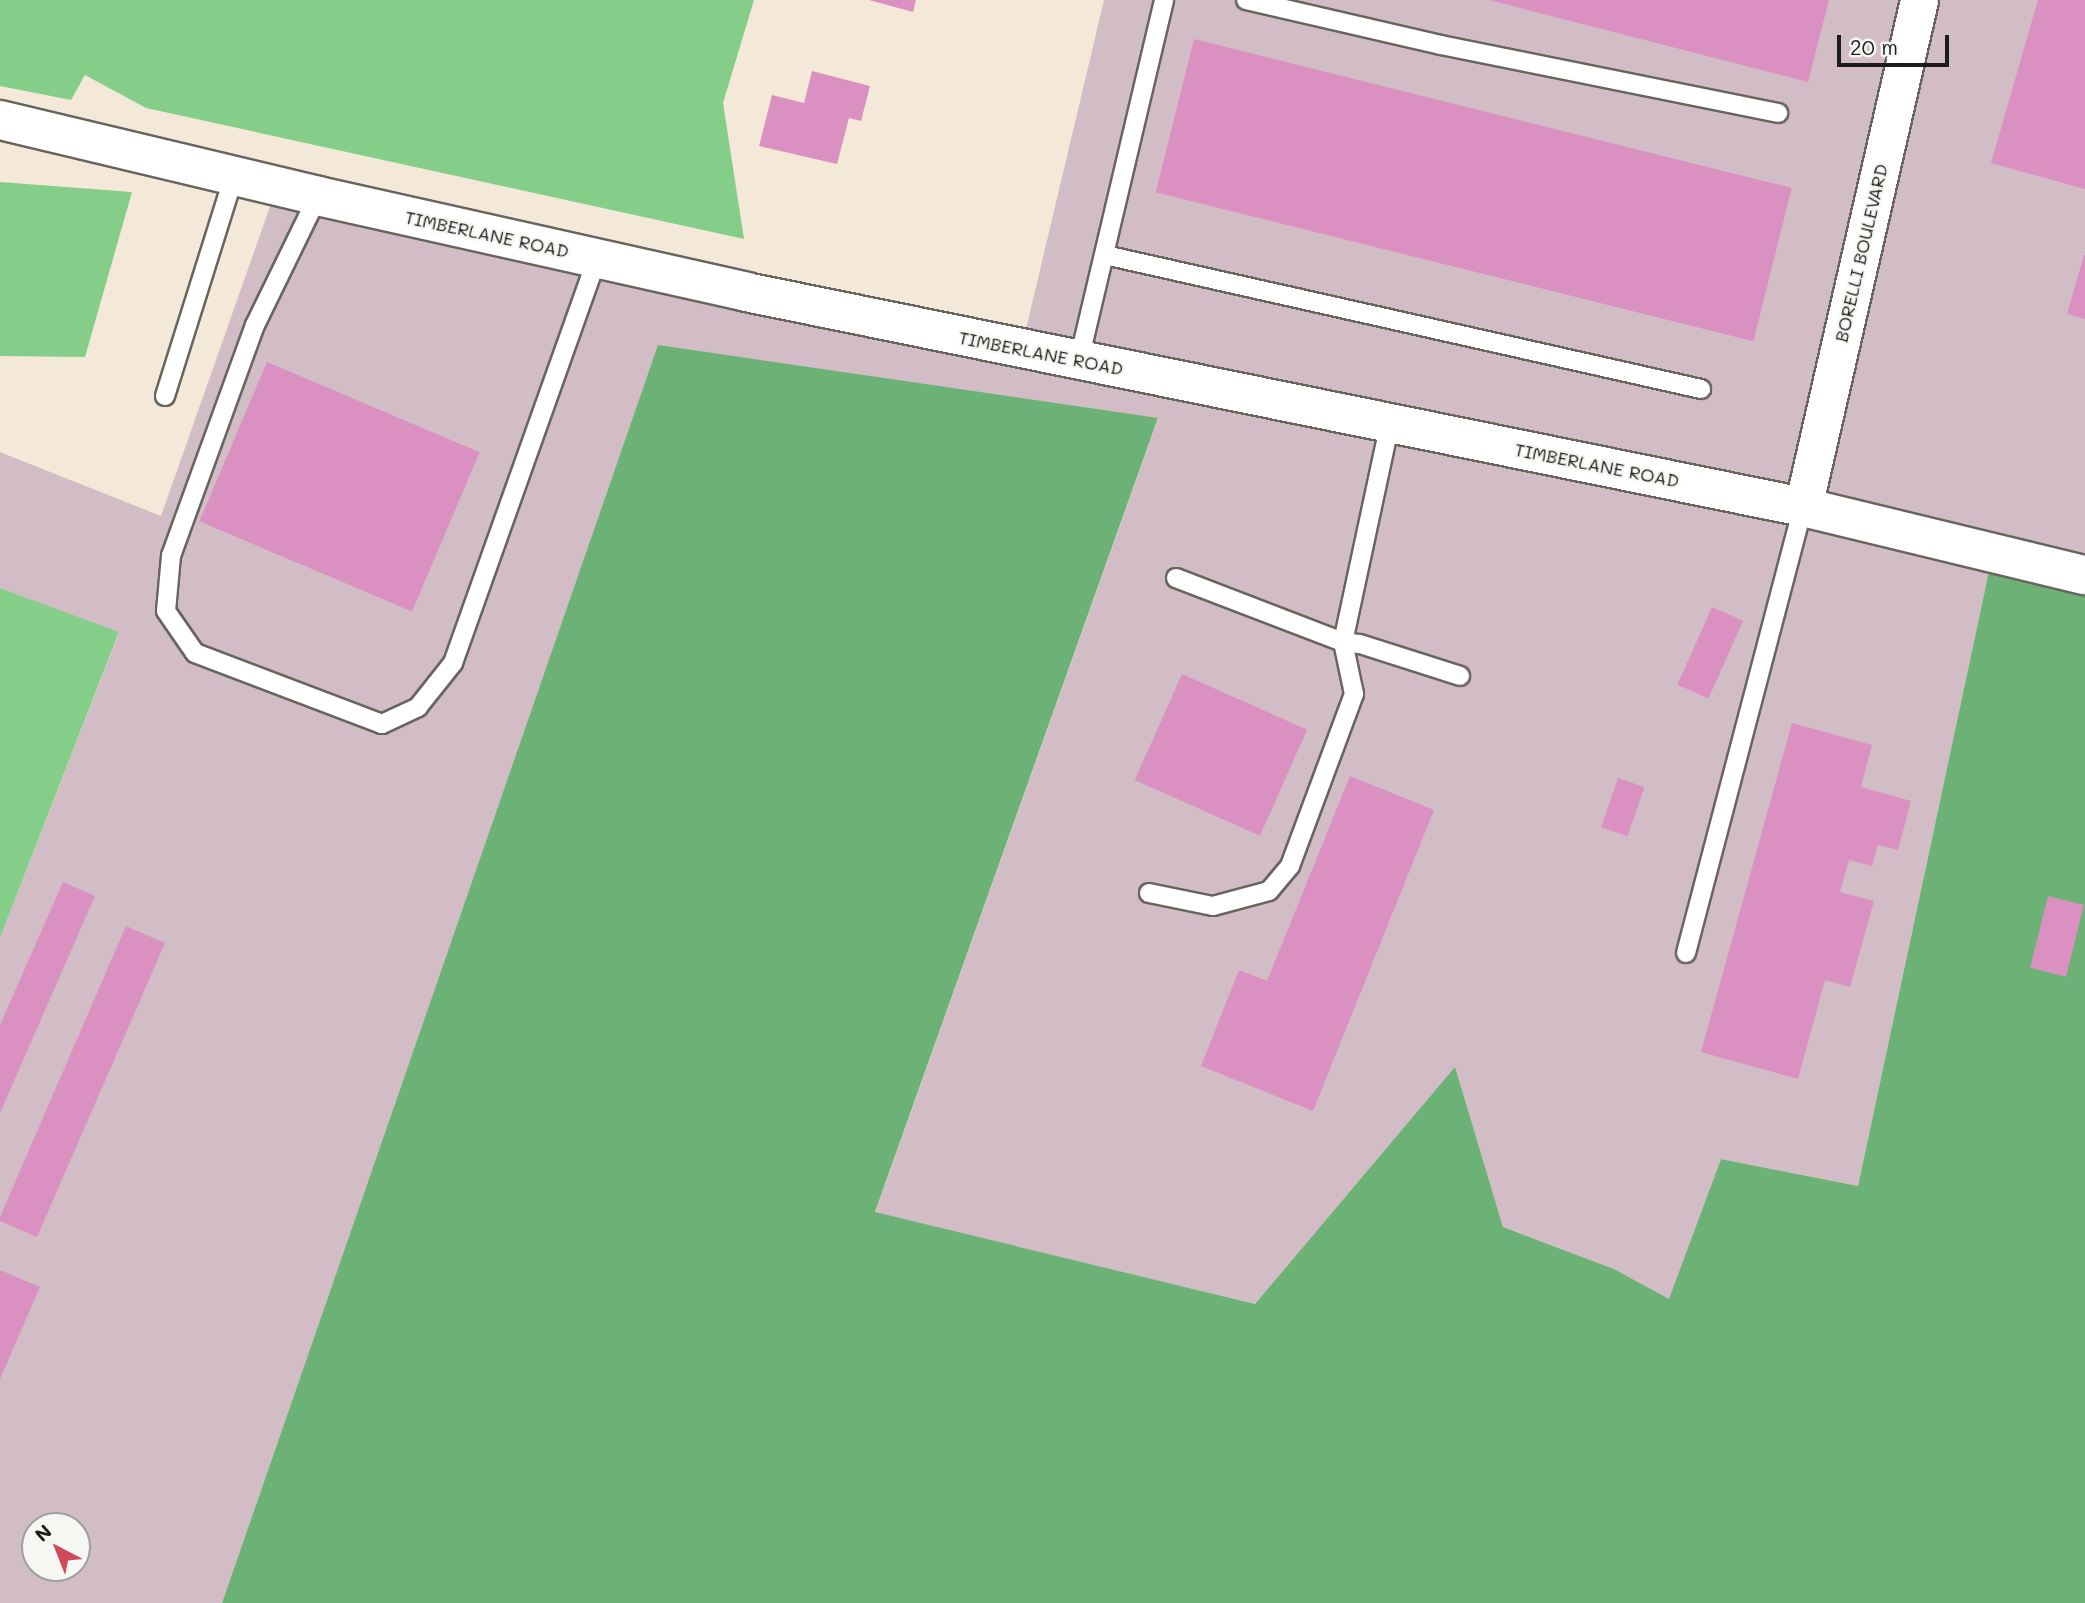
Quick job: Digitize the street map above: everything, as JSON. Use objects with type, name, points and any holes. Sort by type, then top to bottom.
[{"type":"street","name":"BORELLI BOULEVARD","points":[[1804,506],[1919,0]]},
{"type":"street","name":"TIMBERLANE ROAD","points":[[0,120],[317,197],[1079,360],[1804,506],[2085,575]]},
{"type":"lane","points":[[1079,360],[1164,0]]},
{"type":"lane","points":[[1246,0],[1441,45],[1778,113]]},
{"type":"lane","points":[[165,396],[234,176]]},
{"type":"lane","points":[[317,197],[255,325],[171,556],[166,611],[195,653],[382,724],[418,707],[453,663],[597,258]]},
{"type":"lane","points":[[1105,255],[1701,389]]},
{"type":"lane","points":[[1149,892],[1213,906],[1269,891],[1290,866],[1354,694],[1343,642],[1390,423]]},
{"type":"lane","points":[[1686,953],[1804,506]]},
{"type":"lane","points":[[1176,578],[1343,642],[1360,644],[1460,676]]},
{"type":"shaded area","points":[[1104,0],[2085,0],[2085,577],[1992,557],[1858,1186],[1721,1159],[1670,1300],[1614,1269],[1503,1227],[1455,1068],[1255,1304],[875,1213],[1158,419],[658,346],[222,1603],[0,1603],[0,938],[119,633],[0,588],[0,452],[161,516],[279,181],[1022,346]]},
{"type":"green space","points":[[0,0],[754,0],[723,103],[744,239],[146,108],[85,75],[71,100],[0,86]]},
{"type":"green space","points":[[0,182],[132,192],[85,357],[0,356]]},
{"type":"green space","points":[[658,345],[1158,418],[875,1212],[1255,1304],[1455,1067],[1503,1227],[1614,1269],[1669,1299],[1721,1159],[1858,1186],[1992,557],[2085,577],[2085,1603],[222,1603]]},
{"type":"green space","points":[[0,588],[119,632],[0,938]]},
{"type":"building","points":[[869,0],[916,0],[913,12]]},
{"type":"building","points":[[1489,0],[1829,0],[1808,82]]},
{"type":"building","points":[[2038,0],[2085,0],[2085,189],[1991,163]]},
{"type":"building","points":[[1194,39],[1792,188],[1753,341],[1156,192]]},
{"type":"building","points":[[812,71],[870,86],[861,121],[849,118],[837,164],[759,146],[772,95],[804,103]]},
{"type":"building","points":[[2085,255],[2085,319],[2067,314]]},
{"type":"building","points":[[267,362],[480,452],[412,612],[199,521]]},
{"type":"building","points":[[1712,607],[1743,621],[1708,698],[1677,685]]},
{"type":"building","points":[[1182,674],[1307,730],[1260,836],[1135,780]]},
{"type":"building","points":[[1792,723],[1872,745],[1861,787],[1911,801],[1898,850],[1878,845],[1872,866],[1849,860],[1840,892],[1874,901],[1850,987],[1825,980],[1798,1079],[1701,1052]]},
{"type":"building","points":[[1350,776],[1434,810],[1313,1111],[1201,1066],[1239,970],[1267,981]]},
{"type":"building","points":[[1618,778],[1644,787],[1628,836],[1601,827]]},
{"type":"building","points":[[63,882],[95,896],[0,1113],[0,1025]]},
{"type":"building","points":[[2048,896],[2084,905],[2066,977],[2030,968]]},
{"type":"building","points":[[126,926],[165,943],[37,1237],[0,1221],[0,1217]]},
{"type":"building","points":[[0,1270],[40,1287],[0,1379]]}]
